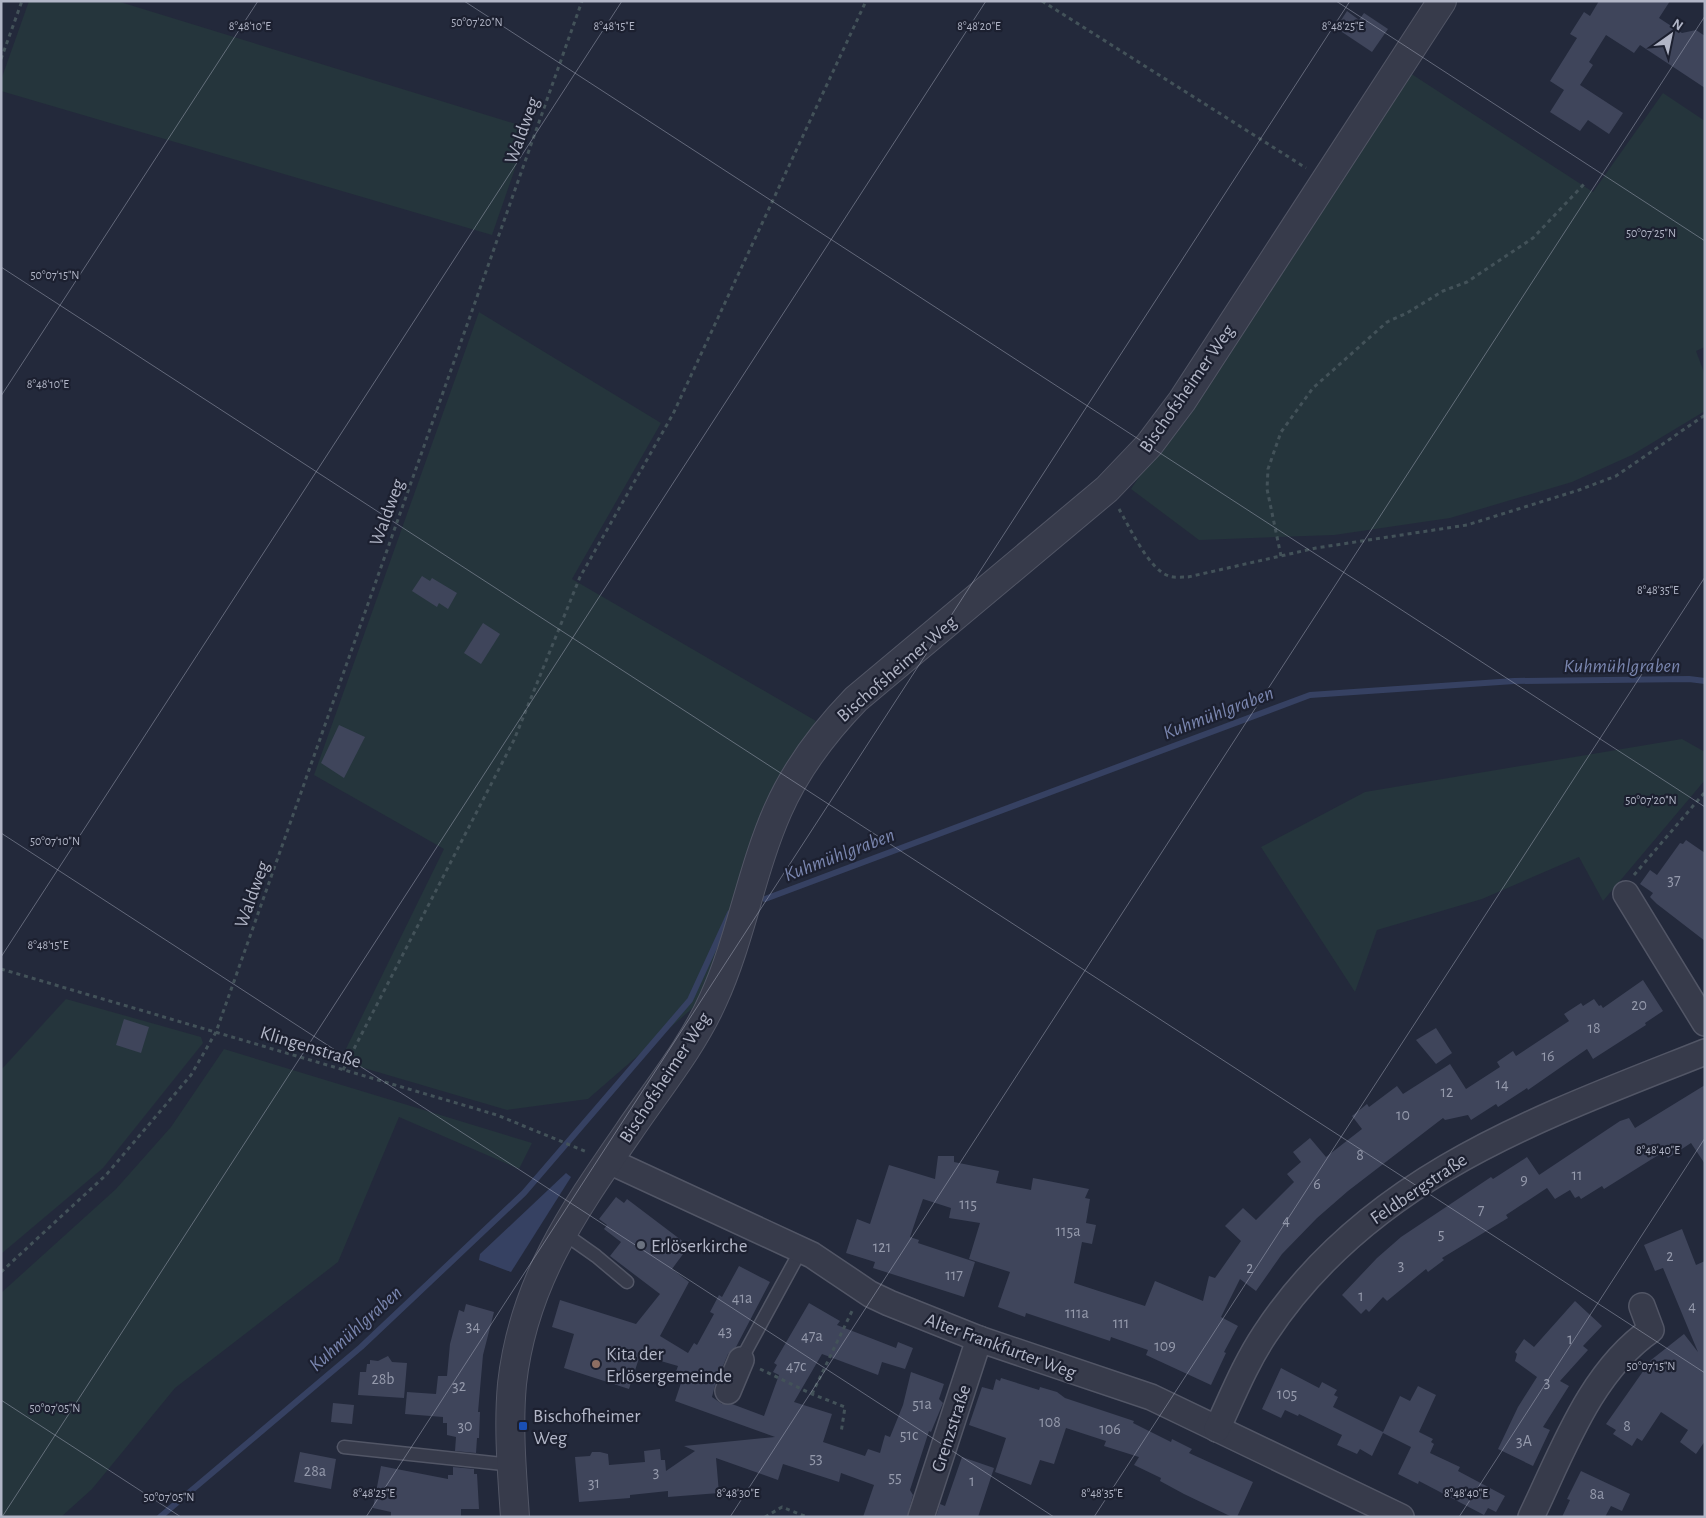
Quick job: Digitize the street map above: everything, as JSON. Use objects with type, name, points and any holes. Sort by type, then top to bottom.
[{"type":"street","name":"Bischofsheimer Weg","points":[[515,1517],[510,1413],[517,1355],[538,1281],[562,1232],[705,1018],[721,982],[759,860],[778,810],[797,773],[826,730],[856,699],[1107,489],[1149,445],[1182,401],[1442,1]]},
{"type":"street","points":[[1626,894],[1705,1023]]},
{"type":"street","name":"Feldbergstraße","points":[[1217,1429],[1251,1357],[1281,1311],[1322,1264],[1382,1210],[1440,1170],[1504,1134],[1705,1052]]},
{"type":"street","name":"Alter Frankfurter Weg","points":[[608,1161],[801,1250],[823,1262],[862,1289],[889,1303],[979,1340],[1139,1392],[1400,1517]]},
{"type":"street","points":[[1531,1517],[1591,1397],[1619,1359],[1651,1330],[1642,1306]]},
{"type":"street","name":"Grenzstraße","points":[[921,1517],[979,1340]]},
{"type":"street","points":[[728,1391],[741,1360]]},
{"type":"lane","points":[[562,1232],[596,1256],[627,1282]]},
{"type":"lane","points":[[741,1360],[801,1250]]},
{"type":"lane","points":[[344,1447],[512,1465]]},
{"type":"path","points":[[1,59],[22,1]]},
{"type":"path","name":"Waldweg","points":[[1,1272],[106,1176],[191,1075],[216,1032],[582,1]]},
{"type":"path","points":[[343,1070],[514,740],[580,577],[673,414],[866,1]]},
{"type":"path","points":[[1042,1],[1326,181]]},
{"type":"path","points":[[1281,556],[1267,489],[1268,469],[1281,432],[1313,388],[1387,322],[1407,313],[1443,291],[1467,282],[1533,238],[1586,182]]},
{"type":"path","points":[[1107,489],[1145,553],[1157,569],[1168,576],[1188,577],[1316,548],[1467,525],[1580,490],[1616,476],[1705,415]]},
{"type":"path","points":[[1626,894],[1629,881],[1705,792]]},
{"type":"path","name":"Klingenstraße","points":[[1,969],[497,1115],[608,1161]]},
{"type":"path","points":[[812,1394],[862,1289]]},
{"type":"path","points":[[778,1377],[812,1394],[845,1407],[841,1433]]},
{"type":"path","points":[[765,1517],[782,1507],[806,1517]]},
{"type":"shaded area","points":[[29,1],[117,1],[529,128],[492,235],[1,91],[1,80]]},
{"type":"shaded area","points":[[1410,73],[1593,192],[1663,93],[1705,121],[1705,347],[1696,351],[1705,375],[1705,411],[1632,455],[1572,482],[1450,518],[1334,535],[1199,540],[1131,489]]},
{"type":"shaded area","points":[[479,312],[661,423],[572,579],[816,721],[783,783],[710,993],[588,1099],[507,1110],[340,1061],[444,849],[314,775]]},
{"type":"shaded area","points":[[1682,739],[1705,752],[1705,780],[1603,901],[1579,857],[1482,899],[1377,930],[1355,992],[1261,847],[1365,792]]},
{"type":"shaded area","points":[[66,999],[201,1037],[203,1043],[103,1168],[1,1254],[1,1070]]},
{"type":"shaded area","points":[[224,1049],[532,1143],[519,1169],[399,1117],[338,1262],[175,1388],[92,1489],[61,1517],[1,1517],[1,1293],[116,1189],[171,1127]]},
{"type":"water","points":[[566,1173],[571,1177],[511,1272],[479,1260],[480,1254]]},
{"type":"building","points":[[1599,1],[1670,1],[1659,18],[1682,33],[1696,30],[1705,36],[1705,88],[1640,45],[1634,53],[1606,35],[1589,62],[1593,65],[1580,85],[1623,113],[1609,134],[1588,120],[1580,131],[1550,112],[1564,90],[1550,81],[1577,38],[1570,34],[1584,12],[1590,16]]},
{"type":"building","points":[[1347,11],[1359,20],[1364,13],[1388,29],[1372,52],[1336,28]]},
{"type":"building","points":[[422,576],[430,581],[432,578],[457,593],[448,609],[439,603],[437,607],[412,591]]},
{"type":"building","points":[[483,623],[500,634],[481,664],[464,653]]},
{"type":"building","points":[[339,725],[365,737],[344,778],[321,763]]},
{"type":"building","points":[[1686,840],[1705,853],[1705,941],[1657,904],[1650,897],[1653,893],[1640,884],[1650,870],[1657,875],[1680,843],[1683,844]]},
{"type":"building","points":[[1643,980],[1663,1011],[1645,1023],[1646,1025],[1593,1059],[1587,1049],[1528,1090],[1527,1088],[1498,1107],[1496,1104],[1471,1120],[1468,1115],[1445,1120],[1443,1118],[1348,1191],[1317,1218],[1282,1254],[1256,1291],[1240,1279],[1221,1317],[1238,1326],[1224,1352],[1226,1353],[1211,1385],[1146,1355],[1148,1350],[1111,1337],[1110,1341],[1026,1313],[1025,1317],[998,1307],[1010,1272],[969,1259],[980,1223],[949,1218],[951,1208],[923,1199],[910,1237],[919,1240],[918,1243],[975,1262],[964,1297],[873,1268],[875,1262],[846,1253],[857,1219],[870,1224],[889,1165],[935,1179],[938,1156],[954,1156],[954,1162],[999,1171],[996,1183],[1031,1190],[1033,1178],[1089,1189],[1085,1198],[1090,1199],[1086,1223],[1096,1225],[1092,1244],[1082,1242],[1074,1283],[1145,1306],[1155,1281],[1203,1301],[1209,1276],[1215,1278],[1241,1241],[1225,1226],[1243,1208],[1256,1220],[1294,1182],[1287,1174],[1301,1162],[1293,1152],[1310,1138],[1326,1157],[1362,1129],[1352,1116],[1367,1104],[1369,1107],[1397,1086],[1403,1094],[1450,1064],[1466,1089],[1500,1067],[1497,1062],[1513,1051],[1516,1056],[1569,1021],[1564,1014],[1581,1003],[1583,1006],[1594,999],[1603,1008]]},
{"type":"building","points":[[124,1019],[149,1027],[141,1053],[116,1045]]},
{"type":"building","points":[[1436,1028],[1452,1053],[1436,1064],[1416,1040]]},
{"type":"building","points":[[1705,1085],[1705,1164],[1691,1143],[1668,1158],[1666,1155],[1662,1157],[1660,1154],[1604,1189],[1602,1186],[1581,1199],[1579,1196],[1575,1198],[1570,1190],[1555,1199],[1547,1188],[1506,1215],[1508,1218],[1442,1258],[1444,1260],[1428,1272],[1426,1269],[1387,1301],[1383,1297],[1369,1312],[1366,1309],[1361,1314],[1342,1295],[1377,1258],[1401,1237],[1491,1177],[1493,1179],[1527,1157],[1539,1175],[1620,1121],[1629,1118],[1635,1128]]},
{"type":"building","points":[[616,1197],[624,1203],[627,1199],[689,1246],[672,1269],[689,1282],[660,1336],[688,1353],[694,1343],[697,1345],[714,1314],[710,1312],[719,1295],[722,1297],[739,1266],[770,1282],[736,1347],[728,1354],[715,1385],[712,1397],[722,1404],[732,1404],[764,1416],[779,1375],[773,1372],[777,1365],[774,1363],[809,1303],[840,1321],[837,1325],[896,1348],[898,1342],[913,1348],[905,1369],[882,1362],[878,1375],[822,1354],[794,1402],[832,1414],[823,1442],[865,1456],[868,1449],[880,1453],[885,1435],[890,1437],[903,1405],[911,1372],[944,1384],[939,1399],[943,1403],[931,1432],[929,1431],[910,1490],[913,1495],[907,1517],[863,1517],[874,1485],[841,1473],[839,1482],[783,1464],[778,1480],[716,1458],[719,1493],[668,1497],[668,1491],[630,1495],[630,1498],[579,1502],[575,1457],[590,1456],[592,1452],[600,1452],[608,1454],[609,1465],[645,1462],[644,1451],[660,1449],[661,1460],[665,1460],[666,1471],[695,1451],[684,1446],[775,1437],[675,1401],[681,1383],[673,1380],[678,1366],[640,1355],[629,1389],[564,1368],[574,1334],[552,1327],[560,1300],[636,1324],[660,1294],[610,1256],[621,1242],[604,1229],[607,1225],[599,1219]]},
{"type":"building","points":[[1682,1229],[1696,1265],[1705,1261],[1705,1441],[1696,1454],[1680,1442],[1688,1430],[1661,1412],[1642,1441],[1637,1438],[1632,1446],[1613,1434],[1616,1430],[1606,1424],[1651,1360],[1684,1334],[1698,1352],[1663,1268],[1655,1271],[1644,1245]]},
{"type":"building","points":[[1575,1301],[1602,1326],[1583,1346],[1588,1350],[1560,1381],[1569,1386],[1543,1427],[1550,1430],[1533,1466],[1498,1449],[1518,1407],[1537,1377],[1515,1361],[1517,1354],[1515,1352],[1524,1339],[1534,1347]]},
{"type":"building","points":[[466,1304],[494,1312],[483,1355],[478,1412],[480,1412],[479,1438],[477,1438],[476,1453],[455,1451],[456,1437],[447,1435],[447,1423],[443,1423],[443,1417],[405,1414],[407,1392],[436,1394],[438,1376],[447,1376],[450,1344],[459,1310],[464,1312]]},
{"type":"building","points":[[388,1356],[392,1362],[407,1363],[404,1398],[358,1395],[360,1372],[366,1372],[367,1364],[370,1364],[370,1360],[378,1361]]},
{"type":"building","points":[[1281,1368],[1319,1388],[1322,1382],[1337,1390],[1334,1395],[1338,1397],[1333,1407],[1383,1432],[1400,1396],[1410,1401],[1418,1386],[1436,1395],[1419,1432],[1433,1439],[1431,1442],[1434,1444],[1430,1453],[1460,1467],[1458,1471],[1505,1496],[1496,1512],[1488,1508],[1484,1515],[1419,1481],[1418,1484],[1398,1474],[1411,1447],[1383,1433],[1372,1456],[1360,1449],[1357,1454],[1337,1445],[1342,1435],[1299,1414],[1298,1416],[1285,1410],[1281,1418],[1262,1409]]},
{"type":"building","points":[[1001,1378],[1039,1390],[1040,1387],[1057,1392],[1065,1398],[1134,1421],[1133,1423],[1171,1442],[1172,1439],[1192,1449],[1189,1453],[1253,1482],[1237,1517],[1232,1517],[1160,1481],[1161,1478],[1134,1465],[1139,1457],[1104,1446],[1106,1441],[1066,1428],[1054,1464],[1040,1460],[1031,1485],[995,1472],[1006,1438],[969,1425],[982,1387],[993,1390],[996,1379],[1000,1381]]},
{"type":"building","points":[[333,1403],[354,1405],[352,1424],[331,1422]]},
{"type":"building","points":[[300,1452],[336,1459],[331,1489],[294,1482]]},
{"type":"building","points":[[962,1457],[994,1468],[978,1517],[936,1517],[940,1504],[945,1506]]},
{"type":"building","points":[[381,1466],[448,1479],[448,1475],[453,1475],[453,1467],[474,1469],[474,1474],[477,1474],[479,1509],[461,1509],[461,1517],[391,1517],[391,1512],[373,1508]]},
{"type":"building","points":[[1581,1471],[1630,1494],[1622,1511],[1611,1506],[1605,1517],[1562,1517],[1570,1500],[1567,1499]]},
{"type":"waterway","name":"Kuhmühlgraben","points":[[765,899],[1310,695],[1514,681],[1689,679],[1705,681]]},
{"type":"waterway","name":"Kuhmühlgraben","points":[[160,1517],[361,1347],[524,1193],[690,1000],[730,913]]},
{"type":"place","name":"Erlöserkirche","points":[[641,1245]]},
{"type":"place","name":"Kita der Erlösergemeinde","points":[[596,1364]]},
{"type":"place","name":"Bischofheimer Weg","points":[[523,1426]]}]
